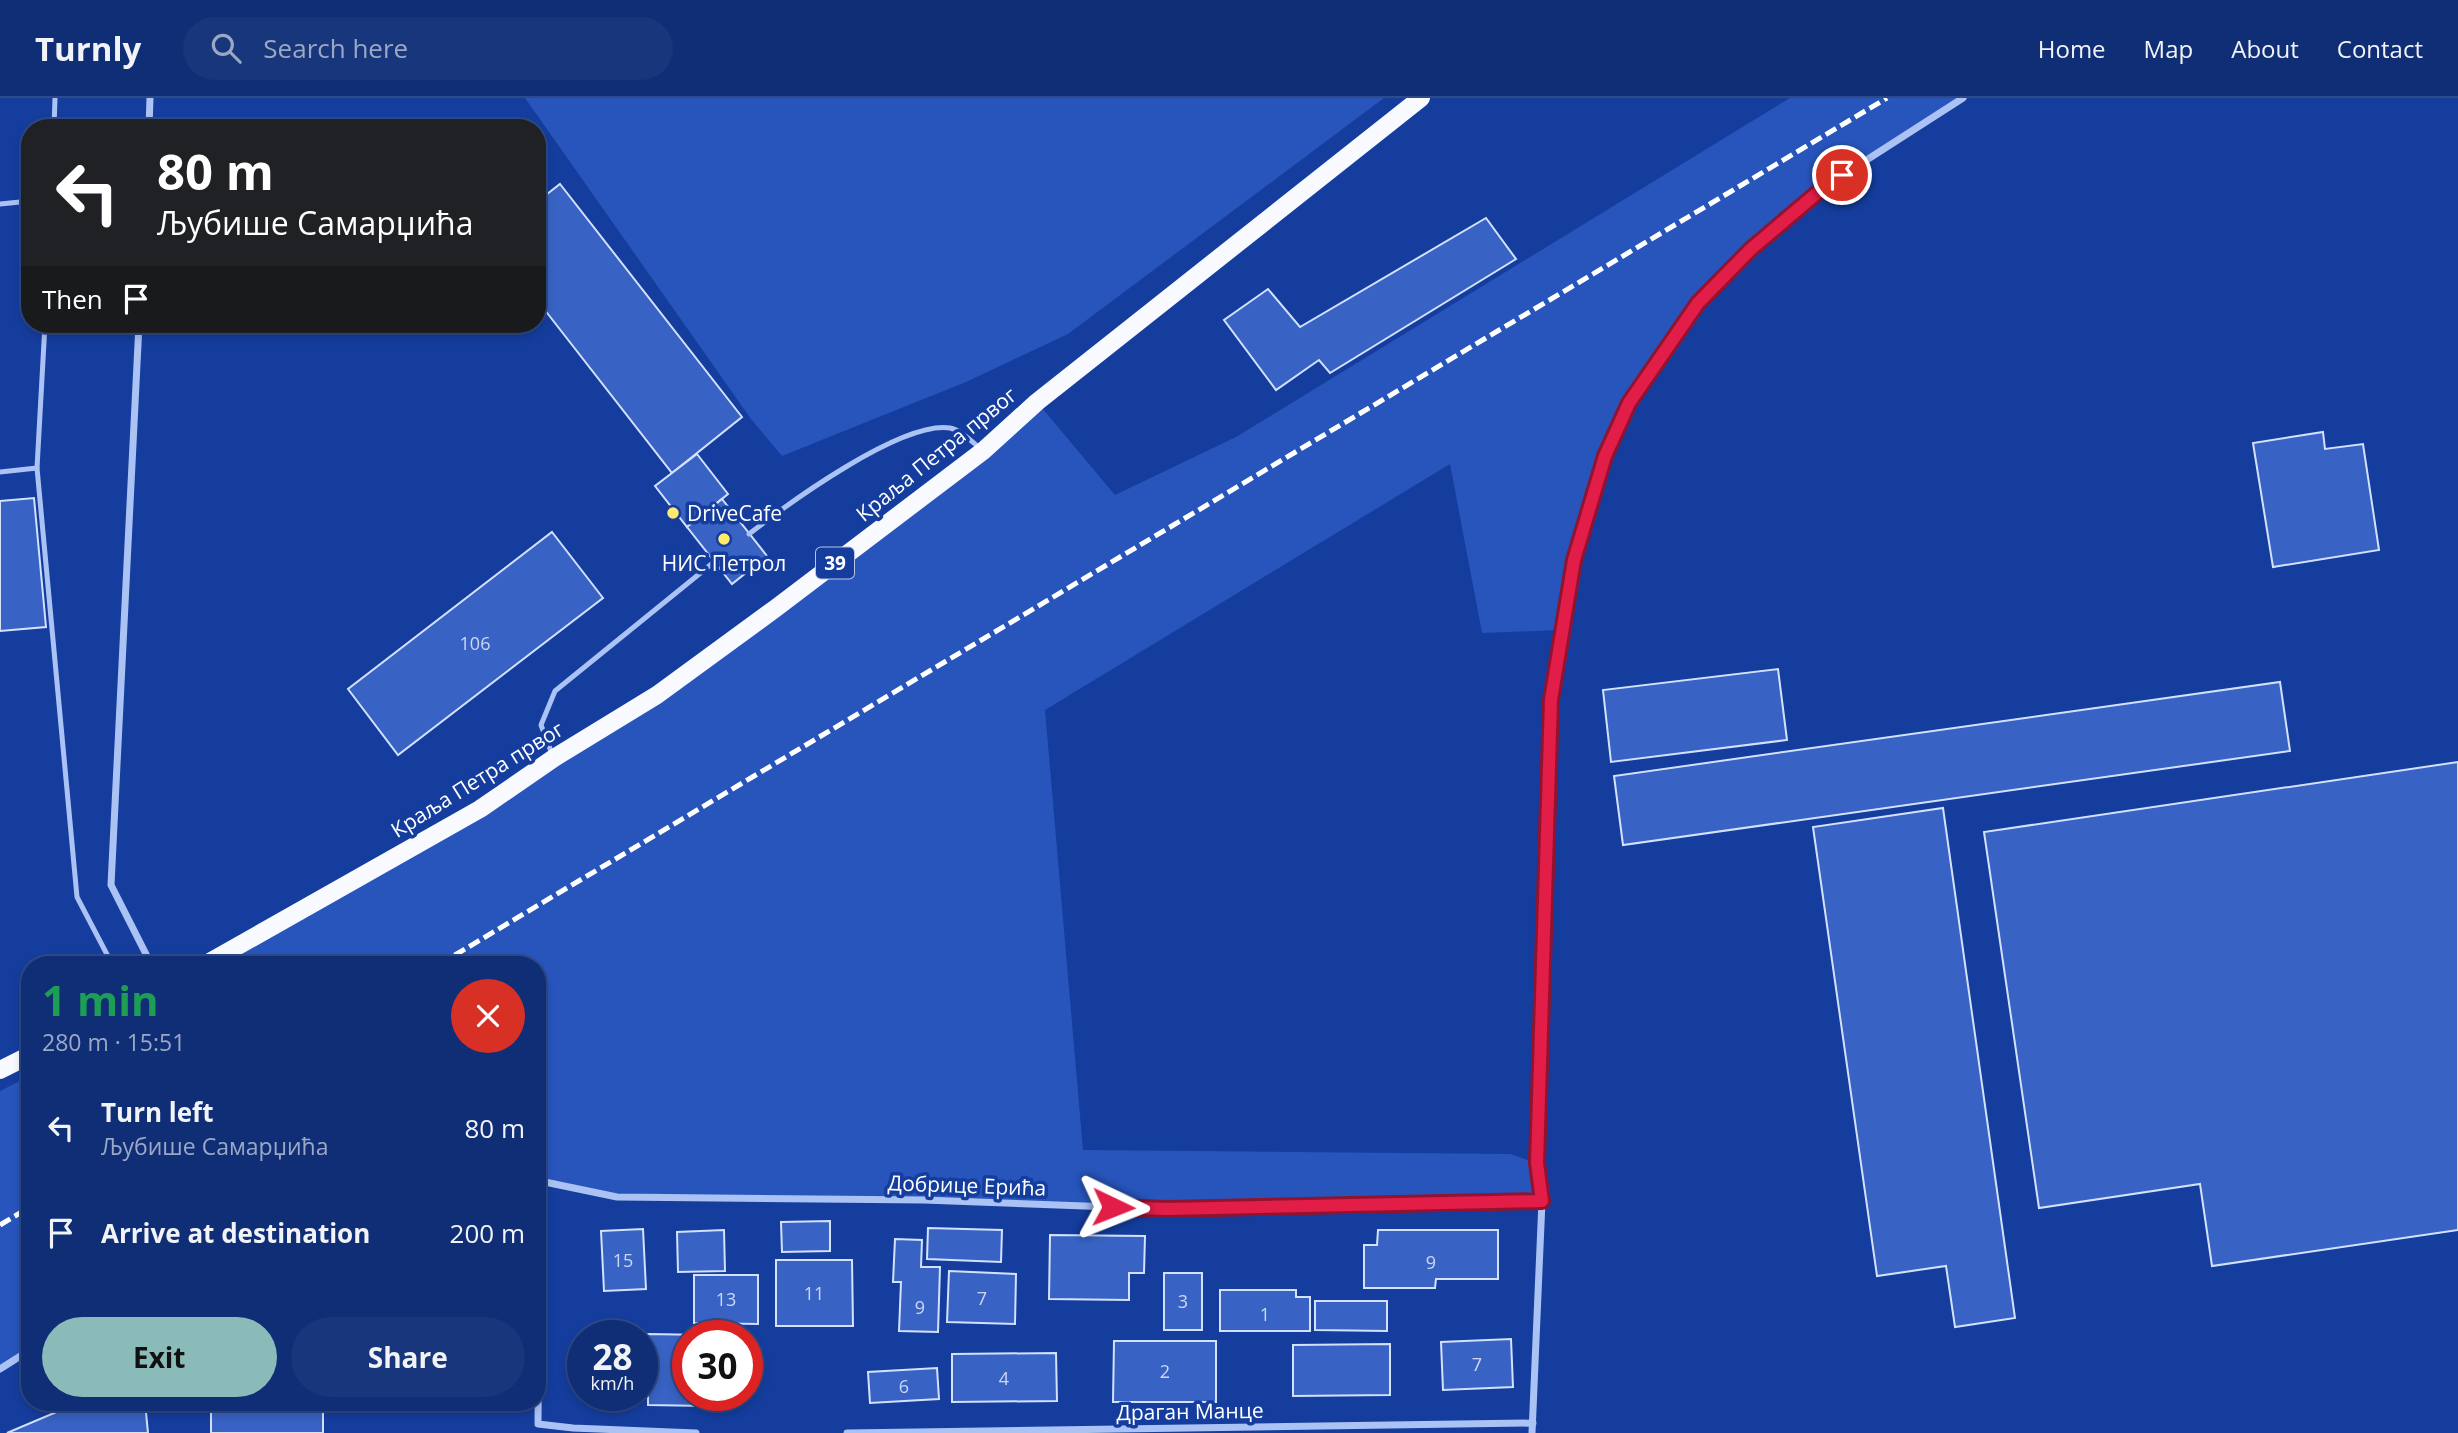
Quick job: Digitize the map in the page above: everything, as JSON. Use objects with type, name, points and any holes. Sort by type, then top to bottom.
[{"type":"main road","name":"Краља Петра првог","points":[[220,956],[480,809],[554,758],[657,695],[983,451],[1037,402],[1421,98]]},
{"type":"main road","points":[[0,1070],[21,1060]]},
{"type":"street","points":[[149,119],[150,98]]},
{"type":"street","points":[[1532,1433],[1542,1201],[1537,1163],[1551,700],[1574,560],[1605,456],[1629,403],[1698,303],[1751,249],[1823,188],[1964,98]]},
{"type":"street","points":[[139,333],[111,885],[147,956]]},
{"type":"street","name":"Добрице Ерића","points":[[546,1182],[617,1197],[924,1200],[1167,1209],[1542,1201]]},
{"type":"street","points":[[0,1369],[21,1356]]},
{"type":"street","points":[[536,1433],[538,1411]]},
{"type":"street","points":[[538,1423],[573,1428],[696,1433]]},
{"type":"street","name":"Драган Манце","points":[[847,1433],[1533,1423]]},
{"type":"lane","points":[[54,119],[55,98]]},
{"type":"lane","points":[[0,204],[21,202]]},
{"type":"lane","points":[[44,333],[37,468],[77,897],[108,956]]},
{"type":"lane","points":[[749,534],[820,483],[918,430],[954,428],[983,451]]},
{"type":"lane","points":[[0,472],[37,468]]},
{"type":"lane","points":[[554,758],[541,725],[555,691],[714,562]]},
{"type":"shaded area","points":[[525,98],[1384,98],[1068,334],[966,382],[782,456],[751,419],[546,128],[546,119],[540,119]]},
{"type":"shaded area","points":[[1790,98],[1962,98],[1824,187],[1791,212],[1727,273],[1669,342],[1623,417],[1598,476],[1574,563],[1561,630],[1482,633],[1450,464],[1045,710],[1083,1150],[1510,1154],[1537,1163],[1542,1201],[1167,1209],[924,1200],[617,1197],[546,1182],[546,956],[238,956],[480,809],[657,695],[1037,402],[1115,495],[1236,437]]},
{"type":"shaded area","points":[[21,1080],[21,1356],[0,1369],[0,1091]]},
{"type":"building","points":[[560,184],[742,417],[672,473],[546,312],[546,195]]},
{"type":"building","points":[[1486,218],[1516,259],[1330,373],[1319,360],[1276,390],[1224,320],[1268,289],[1300,327]]},
{"type":"building","points":[[2323,432],[2325,449],[2363,444],[2379,550],[2273,567],[2253,443]]},
{"type":"building","points":[[697,454],[728,494],[687,527],[655,486]]},
{"type":"building","points":[[34,498],[46,627],[0,631],[0,501]]},
{"type":"building","points":[[722,499],[767,556],[732,584],[687,527]]},
{"type":"building","points":[[552,532],[603,598],[398,755],[348,689]]},
{"type":"building","points":[[1778,669],[1787,740],[1611,762],[1603,690]]},
{"type":"building","points":[[2280,682],[2290,751],[1623,845],[1614,776]]},
{"type":"building","points":[[2458,762],[2458,1230],[2212,1266],[2200,1184],[2039,1208],[1984,832]]},
{"type":"building","points":[[1943,808],[2015,1318],[1955,1327],[1946,1266],[1877,1276],[1813,827]]},
{"type":"building","points":[[830,1221],[830,1251],[782,1252],[781,1222]]},
{"type":"building","points":[[928,1228],[1002,1230],[1001,1262],[927,1259]]},
{"type":"building","points":[[643,1229],[646,1289],[604,1291],[601,1231]]},
{"type":"building","points":[[724,1230],[725,1271],[678,1272],[677,1232]]},
{"type":"building","points":[[1378,1230],[1498,1230],[1498,1279],[1436,1279],[1435,1288],[1364,1288],[1364,1245],[1377,1245]]},
{"type":"building","points":[[1050,1235],[1145,1236],[1144,1273],[1129,1273],[1129,1300],[1049,1299]]},
{"type":"building","points":[[895,1239],[922,1240],[921,1267],[940,1267],[938,1332],[899,1331],[901,1282],[893,1282]]},
{"type":"building","points":[[776,1260],[852,1260],[853,1326],[776,1326]]},
{"type":"building","points":[[949,1271],[1016,1274],[1015,1324],[947,1322]]},
{"type":"building","points":[[1164,1273],[1202,1273],[1202,1330],[1164,1330]]},
{"type":"building","points":[[694,1275],[758,1275],[758,1320],[694,1320]]},
{"type":"building","points":[[1220,1290],[1296,1290],[1296,1297],[1310,1297],[1310,1331],[1220,1331]]},
{"type":"building","points":[[1315,1301],[1387,1301],[1387,1331],[1315,1330]]},
{"type":"building","points":[[658,1334],[672,1334],[672,1405],[658,1405]]},
{"type":"building","points":[[1511,1339],[1513,1387],[1443,1390],[1441,1342]]},
{"type":"building","points":[[1114,1341],[1216,1341],[1216,1402],[1113,1402]]},
{"type":"building","points":[[1390,1344],[1390,1395],[1293,1396],[1293,1345]]},
{"type":"building","points":[[1056,1353],[1057,1401],[952,1402],[952,1354]]},
{"type":"building","points":[[937,1368],[939,1399],[870,1403],[868,1372]]},
{"type":"building","points":[[59,1411],[146,1411],[148,1433],[7,1433]]},
{"type":"building","points":[[211,1411],[323,1411],[323,1433],[211,1433]]},
{"type":"railway","points":[[453,956],[1887,98]]},
{"type":"railway","points":[[0,1225],[21,1212]]},
{"type":"place","name":"DriveCafe","points":[[673,513]]},
{"type":"place","name":"НИС Петрол","points":[[724,539]]},
{"type":"route","points":[[1113,1207],[1167,1209],[1542,1201],[1537,1163],[1551,700],[1574,560],[1605,456],[1629,403],[1666,348],[1698,303],[1751,249],[1842,175]]}]
